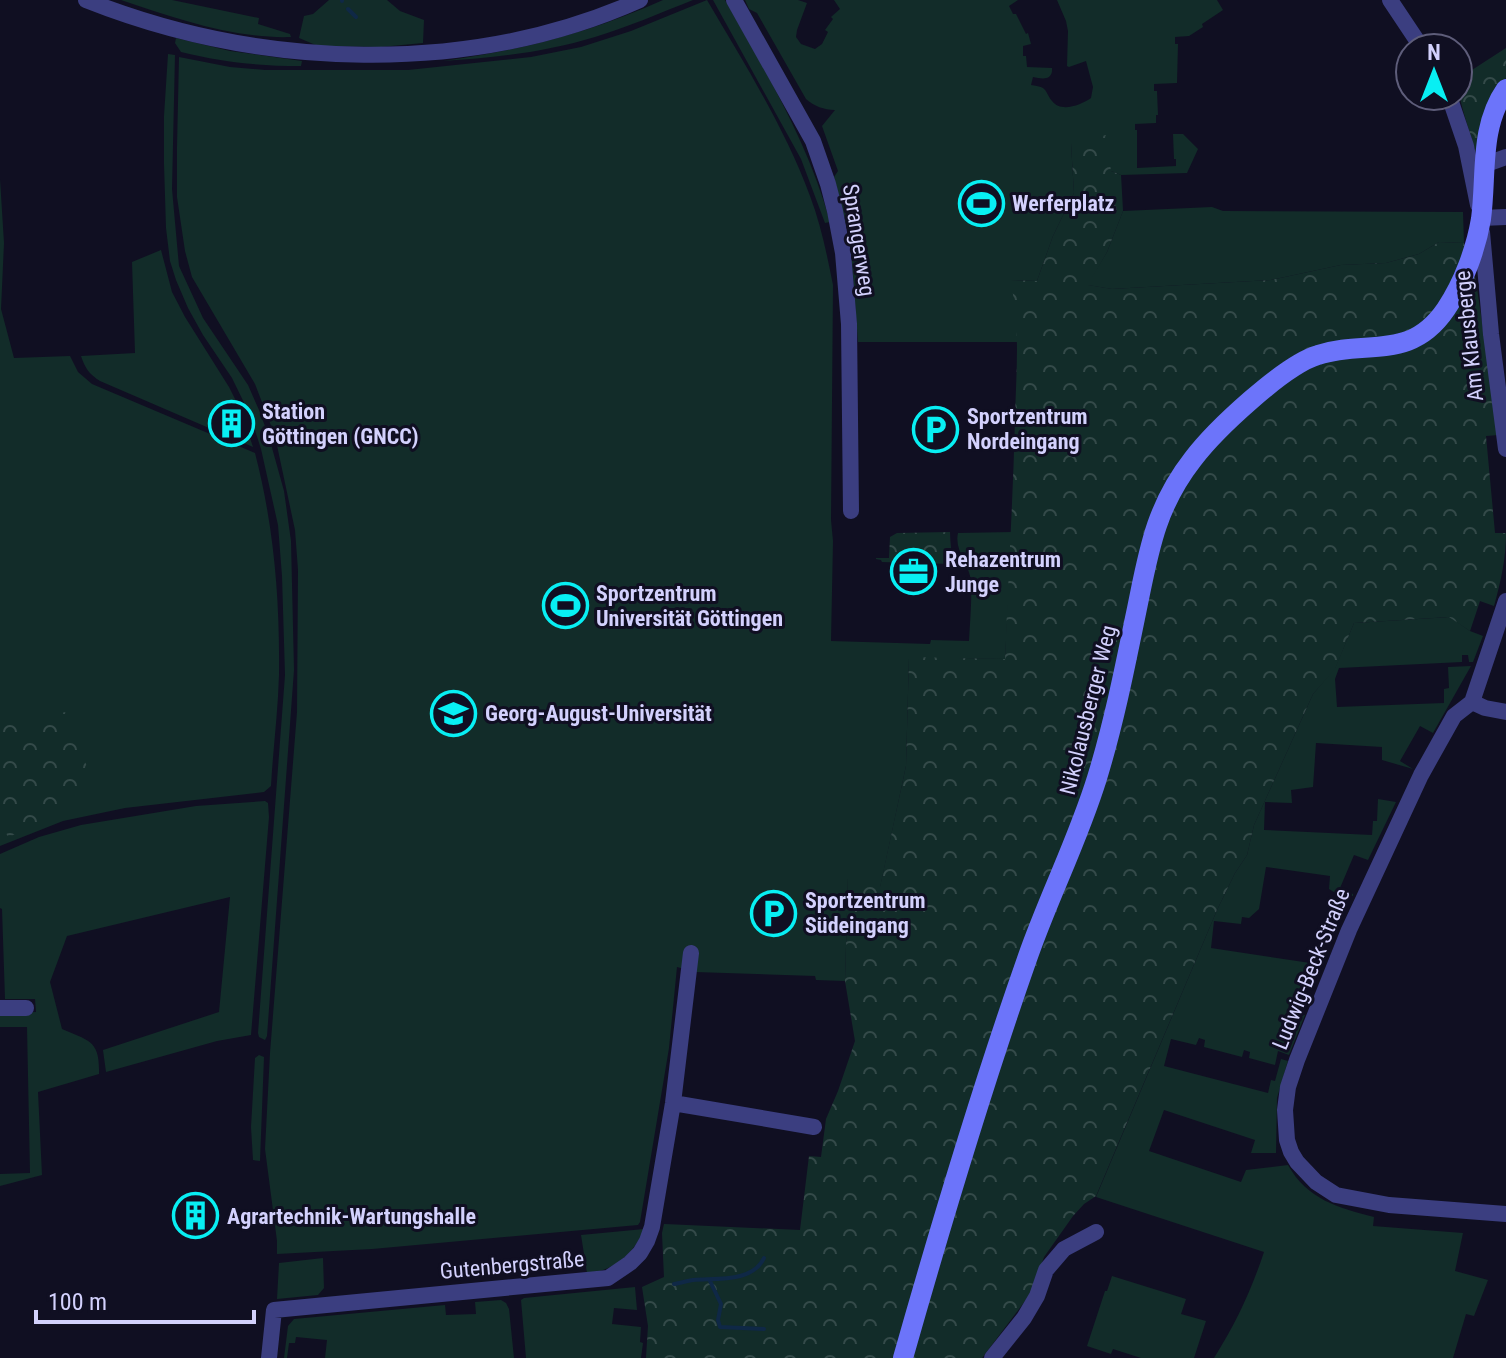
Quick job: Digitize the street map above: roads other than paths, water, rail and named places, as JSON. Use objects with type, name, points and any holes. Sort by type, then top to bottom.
[{"type":"street","points":[[86,0],[175,30],[294,51],[352,54],[417,54],[520,40],[594,18],[640,0]]},
{"type":"street","name":"Sprangerweg","points":[[734,0],[813,141],[835,211],[847,282],[851,511]]},
{"type":"street","points":[[1390,0],[1411,32]]},
{"type":"street","name":"Am Klausberge","points":[[1506,89],[1492,115],[1487,136],[1481,218],[1491,334],[1506,449]]},
{"type":"street","points":[[1454,112],[1466,146],[1481,218],[1506,217]]},
{"type":"street","points":[[1484,165],[1506,157]]},
{"type":"street","name":"Nikolausberger Weg","points":[[903,1358],[1009,1012],[1098,775],[1119,696],[1150,545],[1167,501],[1180,477],[1205,444],[1261,392],[1297,364],[1328,352],[1393,345],[1414,338],[1435,323],[1454,296],[1481,218]]},
{"type":"street","name":"Ludwig-Beck-Straße","points":[[1506,601],[1472,702],[1454,716],[1421,775],[1349,930],[1288,1087],[1286,1125],[1287,1140],[1297,1162],[1316,1182],[1336,1195],[1389,1205],[1506,1214]]},
{"type":"street","points":[[1472,702],[1506,712]]},
{"type":"street","name":"Gutenbergstraße","points":[[269,1358],[274,1310],[608,1278],[640,1253],[652,1227],[673,1103],[691,953]]},
{"type":"street","points":[[0,1008],[26,1008]]},
{"type":"street","points":[[673,1103],[814,1127]]},
{"type":"street","points":[[992,1358],[1024,1318],[1037,1296],[1046,1270],[1064,1249],[1096,1232]]},
{"type":"waterway","points":[[348,9],[356,17]]},
{"type":"waterway","points":[[674,1284],[742,1275],[751,1272],[764,1258]]},
{"type":"waterway","points":[[710,1281],[721,1304],[720,1327],[764,1329]]},
{"type":"place","name":"Werferplatz","points":[[981,203]]},
{"type":"place","name":"Station Göttingen (GNCC)","points":[[231,424]]},
{"type":"place","name":"Sportzentrum Nordeingang","points":[[936,429]]},
{"type":"place","name":"Rehazentrum Junge","points":[[914,572]]},
{"type":"place","name":"Sportzentrum Universität Göttingen","points":[[565,606]]},
{"type":"place","name":"Georg-August-Universität","points":[[454,713]]},
{"type":"place","name":"Sportzentrum Südeingang","points":[[774,913]]},
{"type":"place","name":"Agrartechnik-Wartungshalle","points":[[196,1216]]}]
